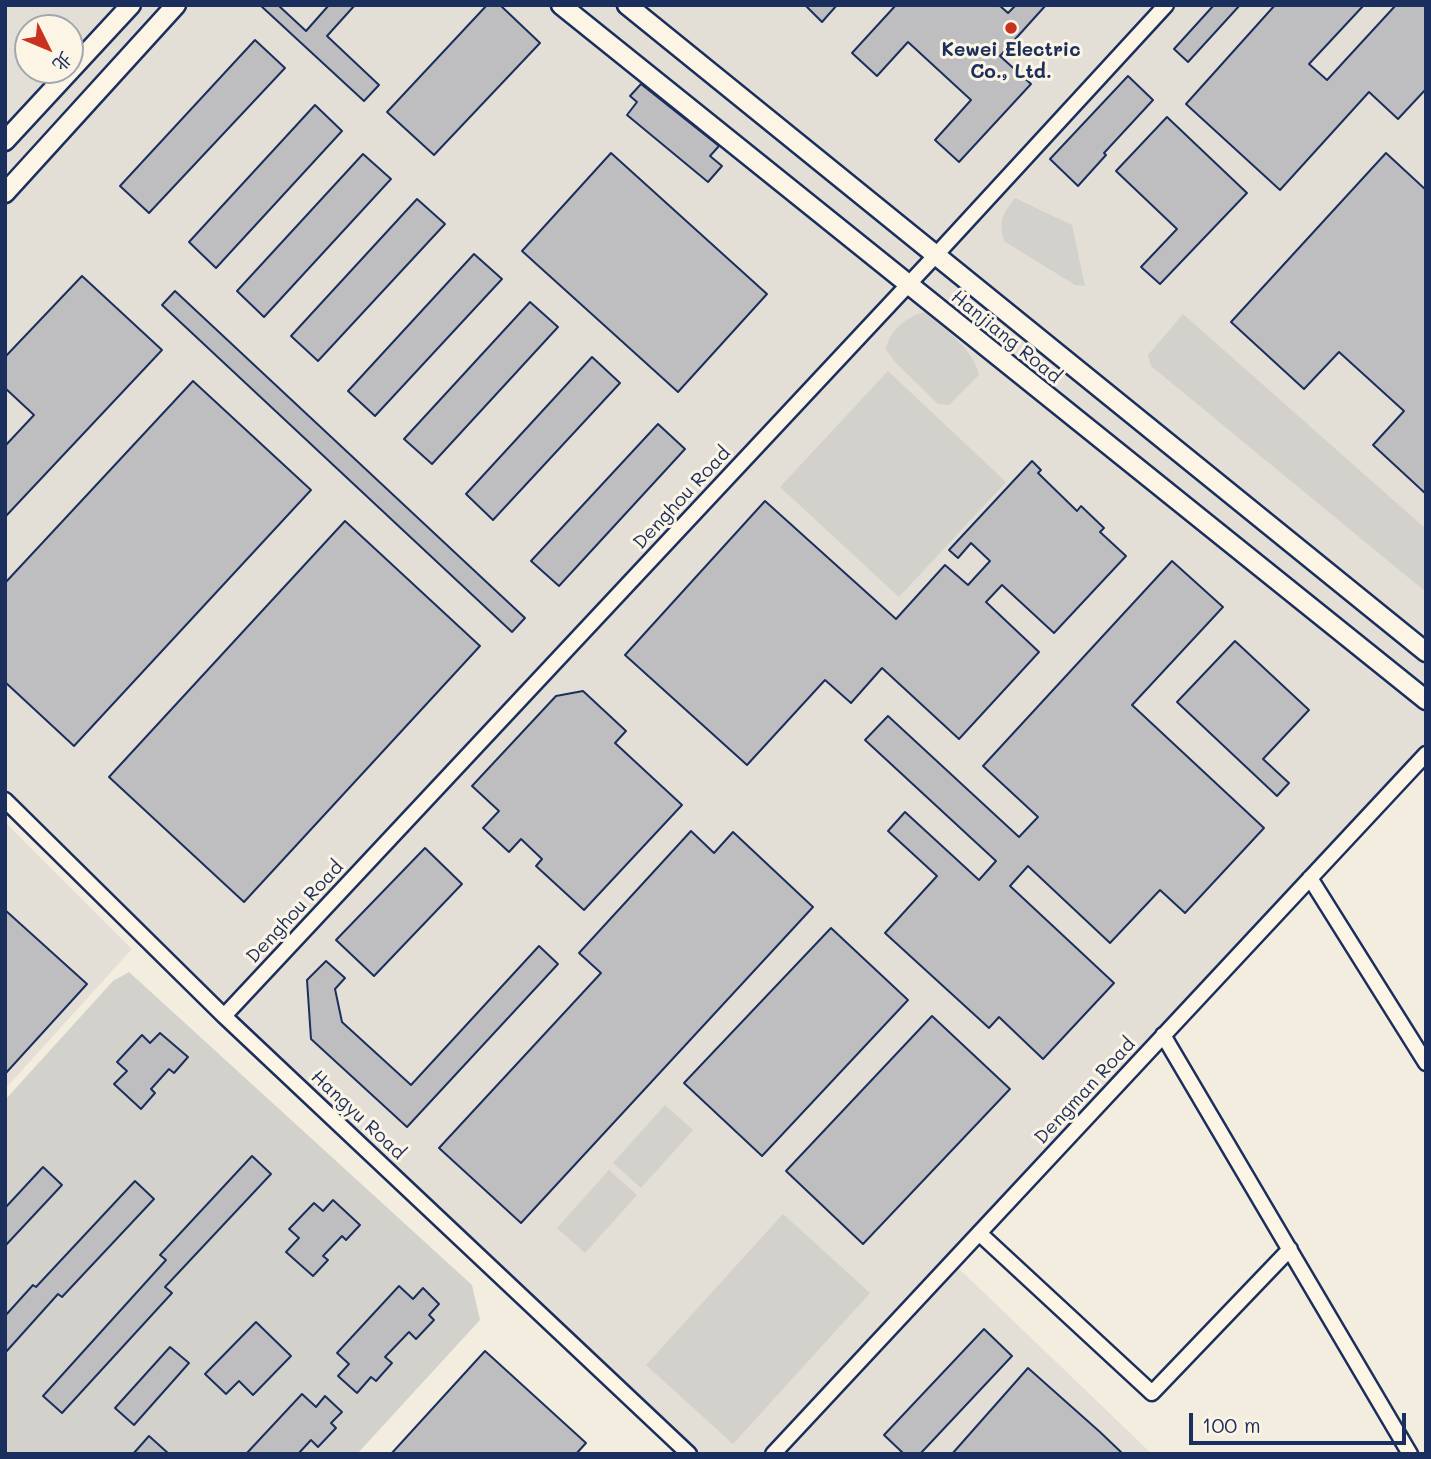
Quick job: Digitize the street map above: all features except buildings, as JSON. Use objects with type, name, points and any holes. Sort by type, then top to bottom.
[{"type":"main road","points":[[5,141],[131,5]]},
{"type":"main road","points":[[5,193],[176,5]]},
{"type":"main road","name":"Hanjiang Road","points":[[561,5],[1426,700]]},
{"type":"main road","name":"Hanjiang Road","points":[[626,5],[1426,652]]},
{"type":"street","name":"Denghou Road","points":[[224,1016],[908,285],[1166,5]]},
{"type":"street","name":"Dengman Road","points":[[773,1454],[1426,754]]},
{"type":"street","name":"Hangyu Road","points":[[5,800],[224,1016],[689,1454]]},
{"type":"street","points":[[1310,878],[1426,1063]]},
{"type":"street","points":[[1163,1035],[1410,1454]]},
{"type":"street","points":[[979,1233],[1152,1393],[1290,1249]]},
{"type":"shaded area","points":[[5,5],[1426,5],[1426,754],[952,1262],[1152,1454],[689,1454],[5,800]]},
{"type":"shaded area","points":[[1015,198],[1072,225],[1085,286],[1075,285],[1004,241],[1001,228],[1003,218]]},
{"type":"shaded area","points":[[925,312],[965,348],[979,375],[949,405],[938,404],[894,361],[886,349],[891,336],[900,325]]},
{"type":"shaded area","points":[[1183,314],[1426,529],[1426,592],[1151,366],[1148,355]]},
{"type":"shaded area","points":[[888,371],[1006,482],[899,597],[780,487]]},
{"type":"shaded area","points":[[5,822],[132,949],[5,1089]]},
{"type":"shaded area","points":[[129,972],[472,1285],[480,1320],[357,1454],[5,1454],[5,1100],[113,981]]},
{"type":"shaded area","points":[[665,1105],[693,1130],[641,1188],[613,1163]]},
{"type":"shaded area","points":[[609,1170],[637,1195],[585,1253],[557,1228]]},
{"type":"shaded area","points":[[783,1214],[870,1293],[733,1444],[646,1365]]},
{"type":"place","name":"Kewei Electric Co., Ltd.","points":[[1011,28]]}]
